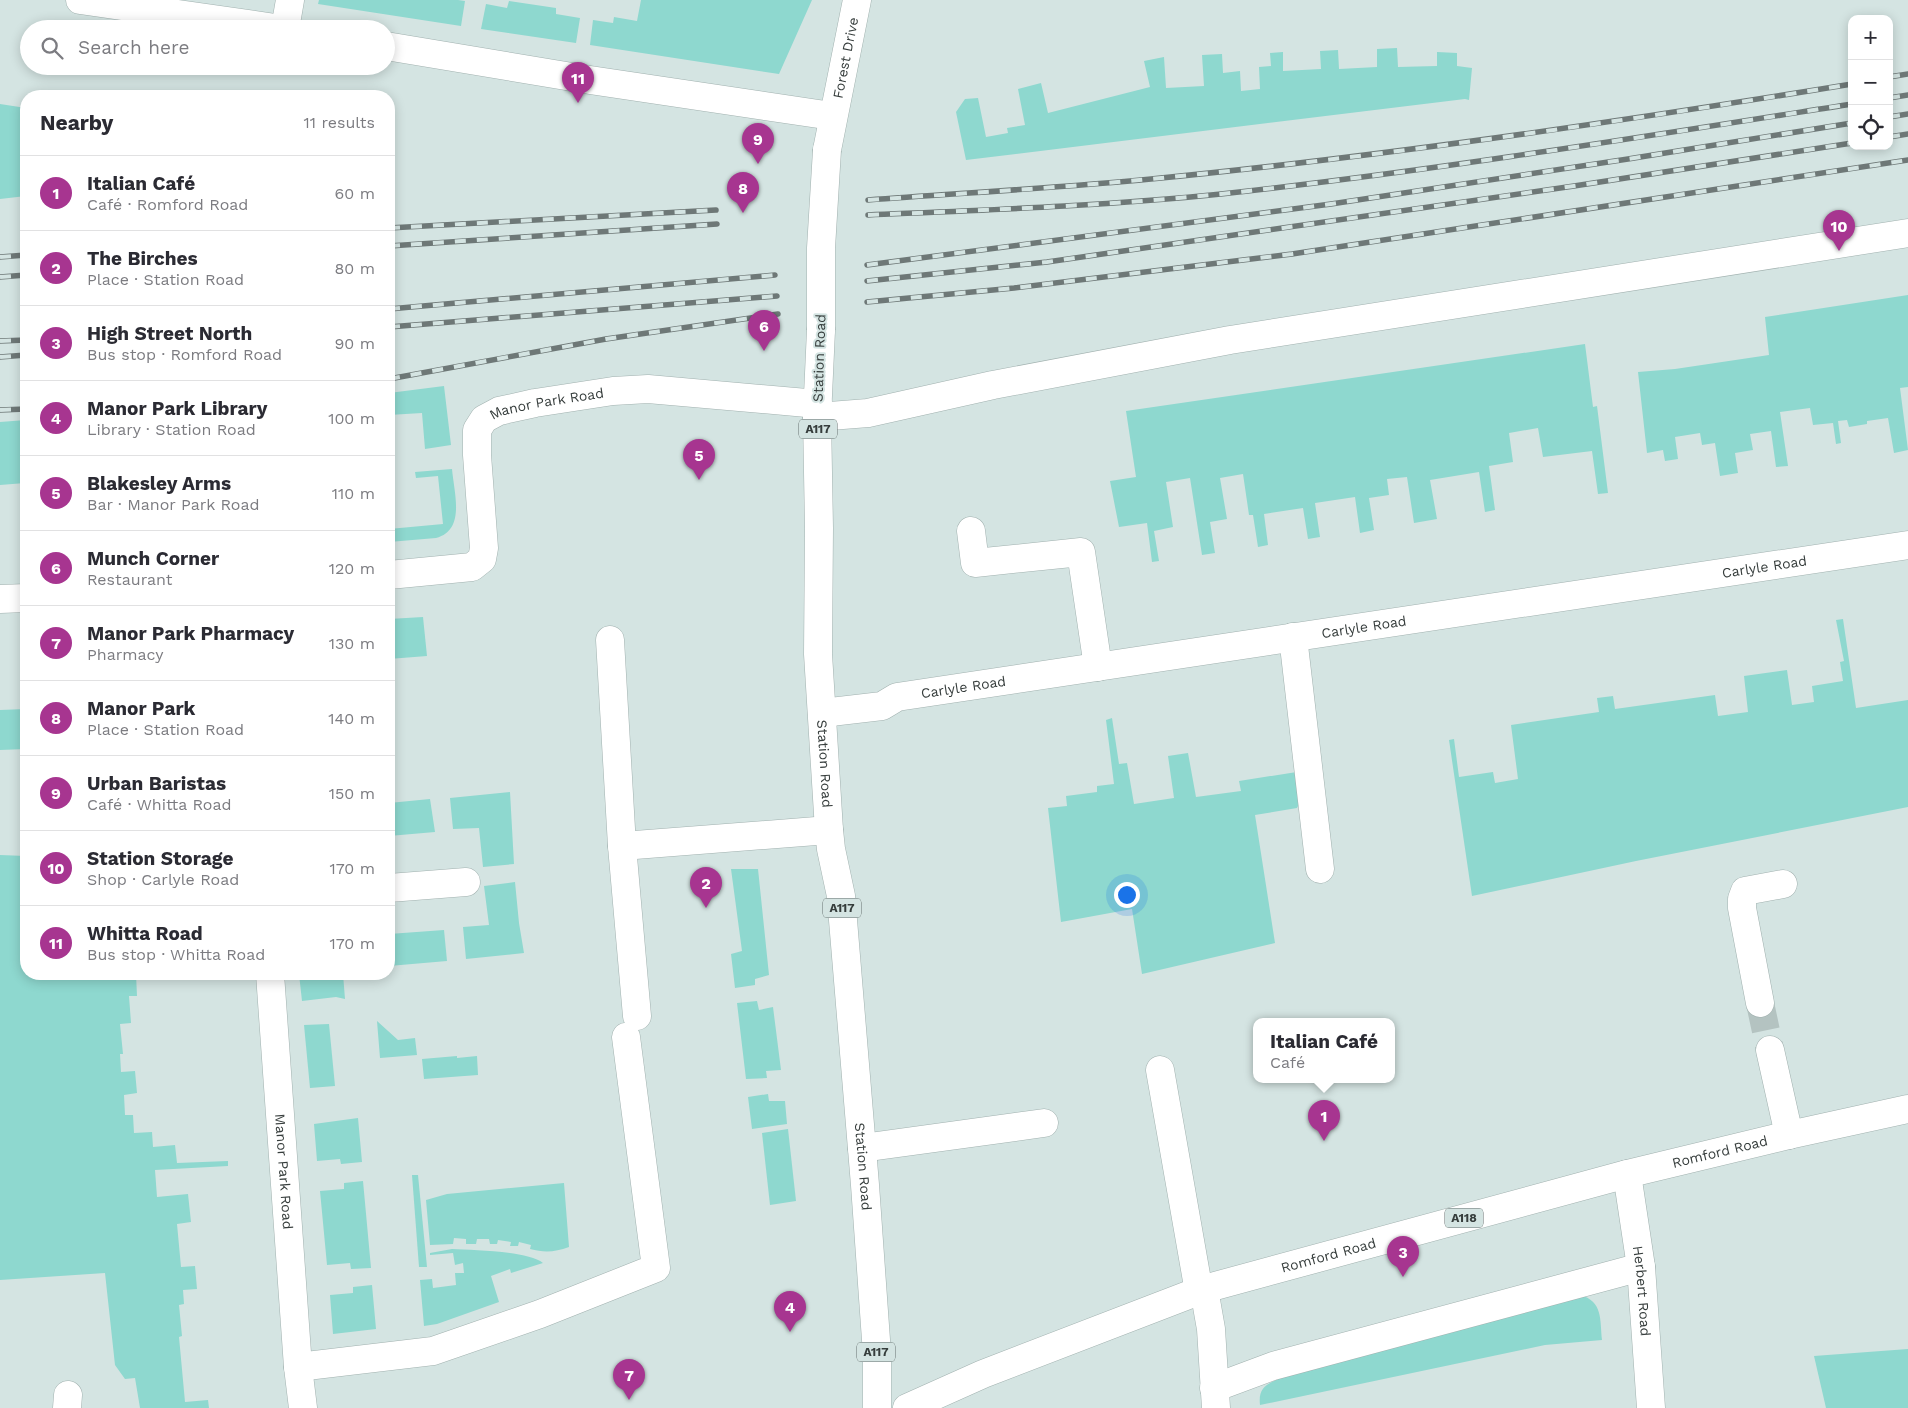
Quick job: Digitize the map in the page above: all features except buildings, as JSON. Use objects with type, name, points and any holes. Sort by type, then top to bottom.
[{"type":"street","points":[[80,0],[221,20]]},
{"type":"street","points":[[286,20],[290,0]]},
{"type":"street","name":"Forest Drive","points":[[832,116],[857,0]]},
{"type":"street","points":[[395,48],[590,80],[832,116]]},
{"type":"street","name":"Station Road","points":[[832,116],[827,150],[821,248],[821,330],[818,410],[818,654],[829,830],[841,896],[862,1148],[873,1296],[877,1408]]},
{"type":"street","points":[[818,410],[868,413],[993,385],[1230,340],[1908,233]]},
{"type":"street","name":"Manor Park Road","points":[[395,574],[472,567],[482,559],[484,548],[477,430],[484,419],[499,411],[535,403],[613,391],[648,389],[818,410]]},
{"type":"street","points":[[971,531],[975,563],[1081,552],[1098,667]]},
{"type":"street","name":"Carlyle Road","points":[[822,713],[882,706],[897,697],[1908,545]]},
{"type":"street","points":[[0,599],[20,598]]},
{"type":"street","points":[[1293,637],[1320,869]]},
{"type":"street","points":[[298,1367],[433,1351],[540,1314],[656,1268],[631,1027],[610,640]]},
{"type":"street","points":[[622,846],[829,830]]},
{"type":"street","points":[[395,888],[466,882]]},
{"type":"street","points":[[1760,1003],[1742,908],[1742,899],[1745,892],[1783,884]]},
{"type":"street","name":"Manor Park Road","points":[[270,980],[298,1367],[304,1408]]},
{"type":"street","points":[[1770,1050],[1789,1135]]},
{"type":"street","points":[[1160,1070],[1211,1329],[1215,1398],[1273,1366],[1641,1267]]},
{"type":"street","name":"Romford Road","points":[[907,1408],[983,1374],[1202,1290],[1627,1174],[1908,1108]]},
{"type":"street","points":[[862,1148],[1044,1123]]},
{"type":"street","name":"Herbert Road","points":[[1627,1174],[1641,1267],[1651,1408]]},
{"type":"shaded area","points":[[319,0],[465,1],[461,26],[318,4]]},
{"type":"shaded area","points":[[641,0],[812,0],[779,74],[590,45],[593,20],[613,23],[614,17],[637,21]]},
{"type":"shaded area","points":[[509,1],[556,8],[556,14],[580,18],[576,43],[481,29],[486,4],[507,8]]},
{"type":"shaded area","points":[[1397,48],[1398,67],[1437,66],[1437,52],[1457,53],[1457,66],[1472,68],[1469,100],[966,160],[956,112],[965,99],[978,98],[986,137],[1008,133],[1007,128],[1025,125],[1018,89],[1041,83],[1048,113],[1150,87],[1144,61],[1164,57],[1166,88],[1204,86],[1202,55],[1222,54],[1223,73],[1240,71],[1241,91],[1260,89],[1259,67],[1271,66],[1270,53],[1283,52],[1283,71],[1321,69],[1320,51],[1338,50],[1339,69],[1377,67],[1377,49]]},
{"type":"shaded area","points":[[0,104],[20,107],[20,197],[0,199]]},
{"type":"shaded area","points":[[1908,295],[1908,387],[1900,388],[1908,450],[1894,453],[1888,418],[1867,421],[1867,424],[1849,427],[1847,420],[1838,421],[1841,443],[1836,444],[1833,423],[1813,425],[1810,408],[1780,412],[1788,466],[1776,467],[1771,431],[1750,434],[1753,450],[1735,453],[1738,473],[1720,476],[1715,443],[1702,445],[1700,433],[1675,437],[1678,459],[1665,461],[1663,450],[1647,453],[1638,372],[1675,369],[1769,355],[1765,317]]},
{"type":"shaded area","points":[[1585,344],[1593,407],[1597,406],[1608,493],[1598,494],[1592,451],[1543,457],[1538,428],[1509,433],[1513,462],[1489,466],[1495,510],[1485,512],[1479,472],[1430,480],[1437,519],[1414,523],[1407,477],[1387,479],[1389,495],[1369,498],[1374,530],[1360,533],[1355,497],[1315,503],[1320,537],[1308,539],[1303,508],[1264,514],[1268,545],[1258,547],[1253,515],[1249,515],[1243,474],[1220,478],[1227,519],[1210,522],[1215,553],[1202,555],[1190,478],[1166,482],[1173,527],[1154,531],[1159,561],[1152,562],[1147,523],[1119,527],[1110,481],[1136,477],[1126,411]]},
{"type":"shaded area","points":[[444,386],[451,445],[425,449],[422,413],[395,415],[395,392]]},
{"type":"shaded area","points":[[20,420],[20,483],[0,485],[0,422]]},
{"type":"shaded area","points":[[452,469],[456,499],[455,519],[445,534],[436,538],[395,541],[395,528],[443,524],[438,476],[416,478],[415,472]]},
{"type":"shaded area","points":[[423,617],[427,656],[395,659],[395,619]]},
{"type":"shaded area","points":[[1843,619],[1856,708],[1908,700],[1908,807],[1472,896],[1449,740],[1454,739],[1459,777],[1493,772],[1495,783],[1518,779],[1511,725],[1599,712],[1597,698],[1613,696],[1615,709],[1715,695],[1718,716],[1748,712],[1744,676],[1787,670],[1792,705],[1814,702],[1812,686],[1843,681],[1840,662],[1844,661],[1836,620]]},
{"type":"shaded area","points":[[20,709],[20,749],[0,750],[0,710]]},
{"type":"shaded area","points":[[1112,718],[1119,764],[1127,763],[1134,804],[1174,798],[1168,756],[1188,753],[1196,797],[1241,791],[1239,781],[1303,771],[1304,794],[1297,808],[1255,815],[1275,943],[1142,974],[1132,909],[1061,922],[1048,808],[1067,806],[1066,796],[1097,792],[1097,786],[1114,784],[1106,720]]},
{"type":"shaded area","points":[[510,792],[514,864],[483,867],[479,828],[453,829],[450,798]]},
{"type":"shaded area","points":[[430,799],[435,832],[395,835],[395,802]]},
{"type":"shaded area","points":[[0,855],[20,856],[20,980],[136,980],[137,996],[129,996],[131,1023],[120,1024],[123,1054],[120,1054],[121,1072],[135,1071],[137,1093],[124,1095],[125,1115],[133,1115],[134,1133],[152,1132],[153,1147],[175,1145],[177,1163],[228,1161],[228,1166],[155,1170],[157,1197],[188,1194],[191,1222],[177,1224],[181,1267],[195,1266],[197,1289],[183,1290],[184,1304],[179,1305],[182,1336],[179,1337],[185,1402],[208,1400],[209,1408],[140,1408],[135,1378],[125,1379],[115,1365],[105,1273],[0,1280]]},
{"type":"shaded area","points":[[731,869],[758,869],[769,975],[755,979],[755,985],[735,988],[731,954],[742,951]]},
{"type":"shaded area","points":[[515,882],[524,953],[466,959],[463,927],[489,925],[484,886]]},
{"type":"shaded area","points":[[444,930],[447,961],[395,965],[395,934]]},
{"type":"shaded area","points":[[300,980],[343,980],[345,999],[336,997],[302,1001]]},
{"type":"shaded area","points":[[757,1001],[759,1010],[773,1007],[781,1070],[766,1071],[767,1078],[746,1079],[737,1003]]},
{"type":"shaded area","points":[[377,1021],[398,1040],[415,1038],[417,1055],[380,1058]]},
{"type":"shaded area","points":[[329,1024],[335,1086],[310,1088],[304,1025]]},
{"type":"shaded area","points":[[457,1056],[457,1058],[477,1056],[478,1075],[424,1079],[422,1059]]},
{"type":"shaded area","points":[[768,1094],[769,1101],[785,1101],[787,1124],[752,1129],[748,1097]]},
{"type":"shaded area","points":[[358,1118],[362,1162],[341,1164],[340,1159],[317,1161],[314,1124]]},
{"type":"shaded area","points":[[788,1129],[796,1201],[770,1205],[762,1133]]},
{"type":"shaded area","points":[[412,1175],[418,1175],[427,1267],[419,1267]]},
{"type":"shaded area","points":[[363,1181],[371,1268],[351,1269],[350,1263],[327,1265],[320,1191],[344,1189],[344,1183]]},
{"type":"shaded area","points":[[564,1183],[569,1247],[554,1251],[540,1251],[530,1249],[531,1245],[519,1242],[518,1246],[510,1246],[511,1242],[498,1240],[497,1244],[490,1244],[489,1239],[477,1239],[476,1244],[466,1244],[466,1239],[454,1238],[453,1244],[430,1245],[426,1200],[447,1194]]},
{"type":"shaded area","points":[[452,1249],[513,1254],[536,1259],[543,1263],[511,1273],[510,1269],[491,1276],[499,1302],[437,1324],[424,1326],[420,1280],[432,1279],[433,1288],[456,1285],[455,1273],[464,1273],[463,1263],[455,1265],[453,1253],[430,1255],[430,1253]]},
{"type":"shaded area","points":[[372,1285],[376,1329],[333,1334],[330,1295],[353,1293],[353,1287]]},
{"type":"shaded area","points":[[1580,1295],[1593,1302],[1597,1307],[1602,1340],[1545,1345],[1260,1405],[1260,1394],[1264,1387],[1281,1378]]},
{"type":"shaded area","points":[[1908,1349],[1908,1408],[1826,1408],[1814,1356]]},
{"type":"tunnel","points":[[1760,1003],[1770,1050]]},
{"type":"railway","points":[[1893,76],[1908,74]]},
{"type":"railway","points":[[868,200],[1116,182],[1327,160],[1590,125],[1848,85]]},
{"type":"railway","points":[[1893,97],[1908,95]]},
{"type":"railway","points":[[868,215],[1089,205],[1221,194],[1458,164],[1848,105]]},
{"type":"railway","points":[[1893,116],[1908,114]]},
{"type":"railway","points":[[867,265],[1331,204],[1848,124]]},
{"type":"railway","points":[[1893,136],[1908,134]]},
{"type":"railway","points":[[867,281],[1047,262],[1574,186],[1848,144]]},
{"type":"railway","points":[[867,302],[1014,288],[1292,254],[1908,160]]},
{"type":"railway","points":[[395,228],[716,210]]},
{"type":"railway","points":[[395,246],[717,224]]},
{"type":"railway","points":[[0,257],[20,255]]},
{"type":"railway","points":[[0,277],[20,275]]},
{"type":"railway","points":[[395,308],[775,275]]},
{"type":"railway","points":[[395,327],[777,296]]},
{"type":"railway","points":[[395,378],[606,339],[778,314]]},
{"type":"railway","points":[[0,341],[20,340]]},
{"type":"railway","points":[[0,357],[20,355]]},
{"type":"railway","points":[[0,410],[20,409]]},
{"type":"place","name":"Whitta Road","points":[[578,103]]},
{"type":"place","name":"Urban Baristas","points":[[758,164]]},
{"type":"place","name":"Manor Park","points":[[743,213]]},
{"type":"place","name":"Station Storage","points":[[1839,251]]},
{"type":"place","name":"Munch Corner","points":[[764,351]]},
{"type":"place","name":"Blakesley Arms","points":[[699,480]]},
{"type":"place","name":"The Birches","points":[[706,908]]},
{"type":"place","name":"Italian Café","points":[[1324,1141]]},
{"type":"place","name":"High Street North","points":[[1403,1277]]},
{"type":"place","name":"Manor Park Library","points":[[790,1332]]},
{"type":"place","name":"Manor Park Pharmacy","points":[[629,1400]]}]
